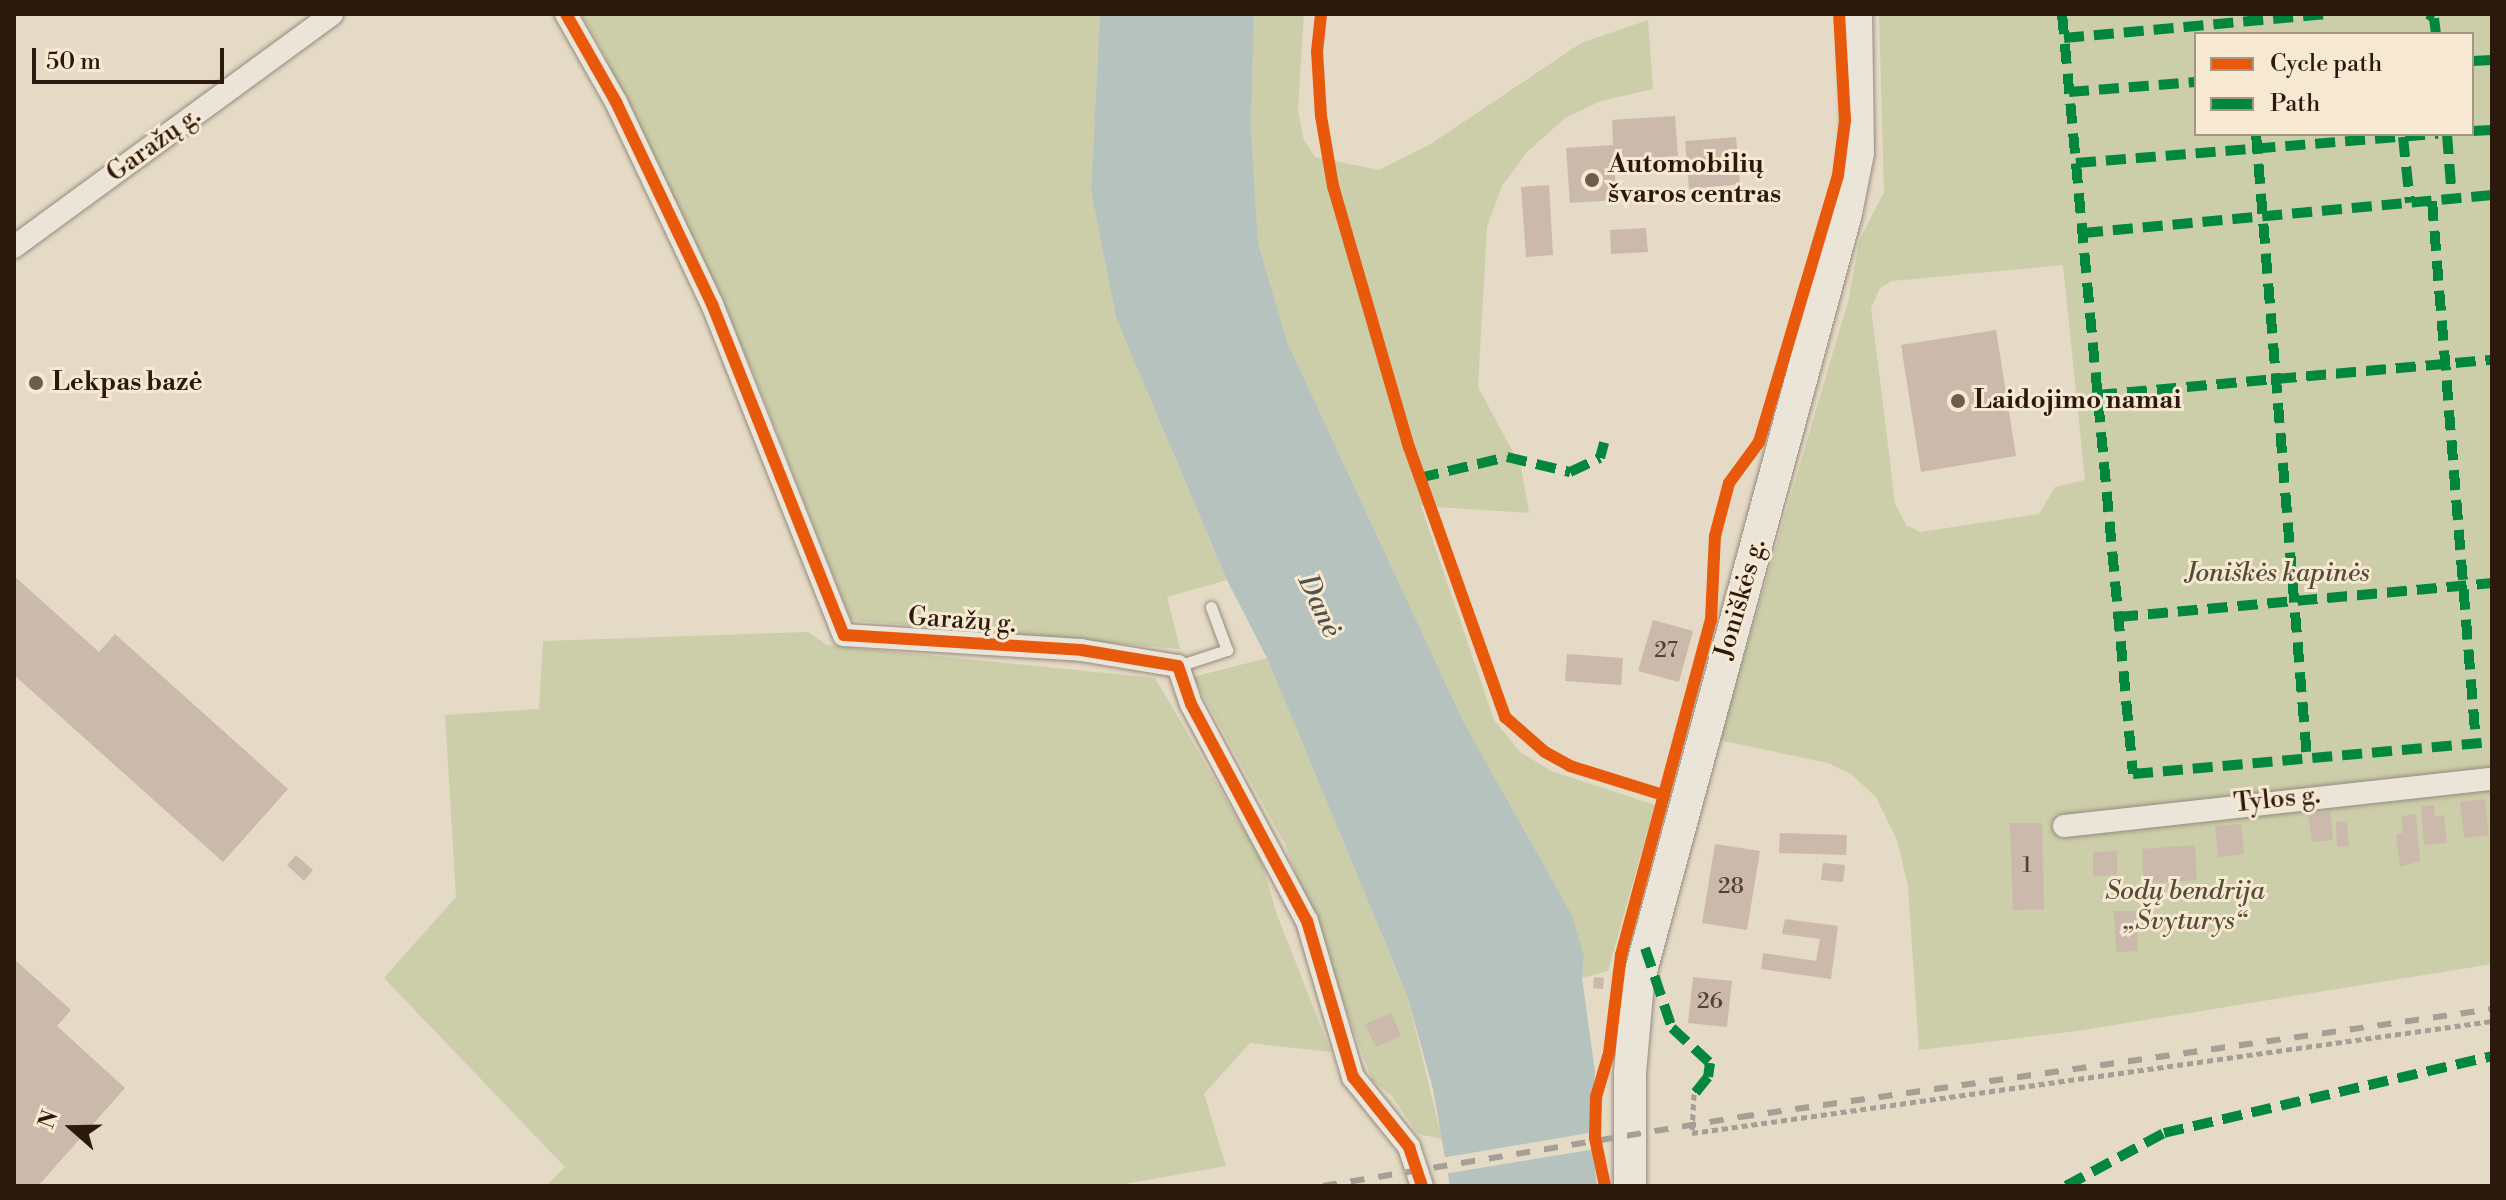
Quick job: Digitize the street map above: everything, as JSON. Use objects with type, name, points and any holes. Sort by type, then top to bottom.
[{"type":"main road","name":"Joniškės g.","points":[[1630,1186],[1630,1073],[1640,971],[1846,213],[1858,153],[1856,14]]},
{"type":"street","name":"Garažų g.","points":[[14,247],[332,14]]},
{"type":"street","name":"Garažų g.","points":[[566,14],[616,102],[712,304],[844,635],[1081,650],[1178,666]]},
{"type":"street","points":[[1178,666],[1191,704],[1307,921],[1353,1077],[1409,1147],[1422,1186]]},
{"type":"street","name":"Tylos g.","points":[[2064,826],[2492,779]]},
{"type":"lane","points":[[1178,666],[1227,650],[1211,607]]},
{"type":"path","points":[[1694,1094],[1692,1133],[2492,1021]]},
{"type":"green space","points":[[581,14],[1100,14],[1091,190],[1116,318],[1227,580],[1167,597],[1180,649],[851,620],[752,369],[702,278],[605,55]]},
{"type":"green space","points":[[1254,14],[1304,14],[1298,108],[1303,138],[1315,157],[1379,170],[1431,144],[1581,43],[1648,20],[1653,89],[1601,101],[1565,118],[1527,152],[1502,186],[1487,227],[1478,387],[1521,467],[1529,513],[1421,506],[1494,720],[1520,752],[1551,771],[1655,805],[1608,971],[1582,978],[1584,956],[1572,915],[1464,723],[1288,344],[1258,243],[1251,126]]},
{"type":"green space","points":[[1879,14],[2492,14],[2492,964],[2077,1031],[1919,1050],[1908,886],[1897,840],[1876,797],[1851,774],[1828,763],[1719,740],[1849,298],[1859,241],[1884,192]],"holes":[[[2063,265],[2085,480],[2055,487],[2039,514],[1920,532],[1906,525],[1895,503],[1871,308],[1880,288],[1892,281]]]},
{"type":"green space","points":[[808,632],[827,645],[1155,678],[1261,859],[1277,915],[1331,1052],[1250,1043],[1204,1094],[1226,1166],[1113,1186],[546,1186],[565,1167],[384,978],[456,897],[445,715],[539,709],[543,641]]},
{"type":"green space","points":[[1267,658],[1407,995],[1442,1139],[1418,1134],[1391,1095],[1372,1080],[1285,844],[1193,677]]},
{"type":"water","name":"Danė","points":[[1100,14],[1254,14],[1251,126],[1258,243],[1288,344],[1464,723],[1572,915],[1584,956],[1582,978],[1595,1072],[1590,1126],[1597,1186],[1450,1186],[1433,1089],[1407,995],[1267,658],[1227,580],[1116,318],[1091,190]]},
{"type":"pier","points":[[1594,1132],[1596,1149],[1444,1174],[1441,1158]]},
{"type":"building","points":[[1675,116],[1678,156],[1614,160],[1617,200],[1570,203],[1566,148],[1613,145],[1612,120]]},
{"type":"building","points":[[1736,137],[1740,184],[1689,189],[1685,141]]},
{"type":"building","points":[[1549,185],[1553,255],[1526,257],[1521,187]]},
{"type":"building","points":[[1646,228],[1648,252],[1611,254],[1610,230]]},
{"type":"building","name":"Laidojimo namai","points":[[1996,330],[2016,456],[1921,472],[1901,345]]},
{"type":"building","points":[[14,576],[99,652],[115,634],[288,789],[223,862],[14,675]]},
{"type":"building","points":[[1653,620],[1693,631],[1679,682],[1638,671]]},
{"type":"building","points":[[1567,654],[1623,658],[1621,685],[1565,681]]},
{"type":"building","points":[[2485,799],[2489,835],[2464,838],[2460,802]]},
{"type":"building","points":[[2434,805],[2435,816],[2444,815],[2447,843],[2424,845],[2421,806]]},
{"type":"building","points":[[2330,812],[2333,840],[2312,842],[2308,814]]},
{"type":"building","points":[[2416,814],[2420,861],[2400,867],[2396,834],[2403,833],[2401,816]]},
{"type":"building","points":[[2347,821],[2349,846],[2337,847],[2336,822]]},
{"type":"building","points":[[2010,823],[2042,823],[2044,909],[2013,910]]},
{"type":"building","points":[[2241,824],[2244,854],[2218,857],[2215,826]]},
{"type":"building","points":[[1780,833],[1847,835],[1846,855],[1779,853]]},
{"type":"building","points":[[1715,844],[1760,851],[1747,930],[1702,923]]},
{"type":"building","points":[[2195,845],[2197,880],[2144,884],[2142,849]]},
{"type":"building","points":[[2117,851],[2117,875],[2093,876],[2093,852]]},
{"type":"building","points":[[296,855],[313,870],[304,881],[287,865]]},
{"type":"building","points":[[1823,863],[1845,865],[1843,882],[1821,880]]},
{"type":"building","points":[[2114,911],[2136,911],[2138,951],[2116,952]]},
{"type":"building","points":[[1785,919],[1838,926],[1831,979],[1761,969],[1763,953],[1816,961],[1820,939],[1782,934]]},
{"type":"building","points":[[14,959],[71,1010],[57,1026],[125,1088],[38,1186],[14,1186]]},
{"type":"building","points":[[1594,977],[1604,978],[1603,989],[1593,988]]},
{"type":"building","points":[[1693,977],[1732,981],[1727,1027],[1688,1023]]},
{"type":"building","points":[[1391,1013],[1401,1036],[1376,1047],[1365,1024]]},
{"type":"railway","points":[[1323,1186],[1740,1117],[2492,1009]]},
{"type":"marked path","points":[[2062,14],[2133,774],[2492,742]]},
{"type":"marked path","points":[[2064,38],[2327,14]]},
{"type":"marked path","points":[[2428,14],[2434,18],[2436,32]]},
{"type":"marked path","points":[[2474,61],[2492,60]]},
{"type":"marked path","points":[[2069,92],[2194,82]]},
{"type":"marked path","points":[[2474,131],[2492,130]]},
{"type":"marked path","points":[[2256,136],[2307,758]]},
{"type":"marked path","points":[[2076,163],[2413,136]]},
{"type":"marked path","points":[[2447,136],[2452,199]]},
{"type":"marked path","points":[[2403,137],[2410,203]]},
{"type":"marked path","points":[[2083,233],[2492,195]]},
{"type":"marked path","points":[[2432,201],[2476,743]]},
{"type":"marked path","points":[[2097,395],[2492,360]]},
{"type":"marked path","points":[[1419,478],[1507,457],[1570,472],[1600,458],[1604,443]]},
{"type":"marked path","points":[[2118,617],[2492,583]]},
{"type":"marked path","points":[[1645,948],[1672,1028],[1710,1063],[1708,1077],[1694,1094]]},
{"type":"marked path","points":[[2066,1186],[2164,1133],[2492,1056]]},
{"type":"cycle path","points":[[566,14],[616,102],[712,304],[844,635],[1081,650],[1178,666],[1191,704],[1307,921],[1353,1077],[1409,1147],[1422,1186]]},
{"type":"cycle path","points":[[1321,14],[1317,51],[1321,116],[1333,186],[1409,447],[1505,717],[1545,752],[1570,766],[1663,795]]},
{"type":"cycle path","points":[[1605,1186],[1595,1138],[1596,1097],[1609,1053],[1621,955],[1711,620],[1715,536],[1729,483],[1759,442],[1838,175],[1845,120],[1839,14]]},
{"type":"place","name":"Automobilių švaros centras","points":[[1592,180]]},
{"type":"place","name":"Lekpas bazė","points":[[36,383]]},
{"type":"place","name":"Laidojimo namai","points":[[1958,401]]},
{"type":"park label","name":"Joniškės kapinės","points":[[2278,574]]},
{"type":"park label","name":"Sodų bendrija „Švyturys“","points":[[2185,907]]}]
